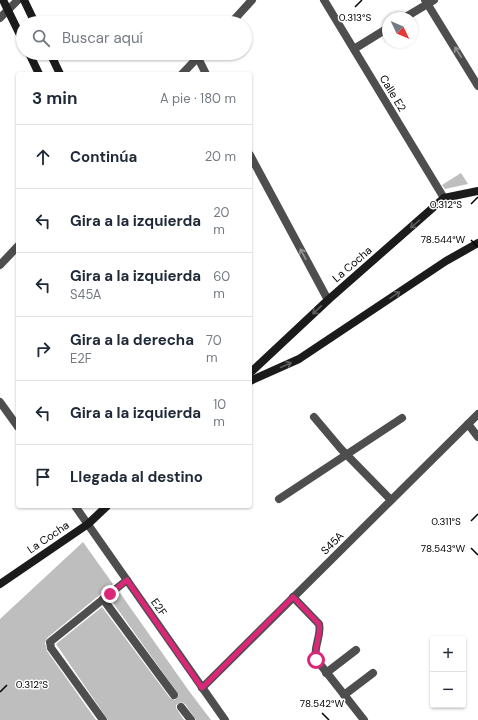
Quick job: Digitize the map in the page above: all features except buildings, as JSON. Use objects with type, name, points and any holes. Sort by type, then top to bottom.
[{"type":"street","points":[[3,0],[16,27]]},
{"type":"street","points":[[0,18],[18,0]]},
{"type":"street","points":[[24,0],[32,16]]},
{"type":"street","points":[[237,16],[252,0]]},
{"type":"street","name":"Calle E2","points":[[324,0],[444,198]]},
{"type":"street","points":[[413,12],[429,1],[478,86]]},
{"type":"street","points":[[354,49],[382,32]]},
{"type":"street","points":[[32,60],[38,72]]},
{"type":"street","points":[[53,60],[59,72]]},
{"type":"street","points":[[184,72],[195,60]]},
{"type":"street","points":[[202,60],[205,72]]},
{"type":"street","points":[[252,159],[328,300]]},
{"type":"street","name":"La Cocha","points":[[252,371],[328,300],[444,198],[478,191]]},
{"type":"street","points":[[252,380],[299,360],[446,261],[478,242]]},
{"type":"street","points":[[0,265],[16,248]]},
{"type":"street","points":[[0,402],[16,424]]},
{"type":"street","name":"S45A","points":[[202,688],[478,414]]},
{"type":"street","points":[[314,416],[341,449],[348,454],[391,500]]},
{"type":"street","points":[[279,499],[402,418]]},
{"type":"street","points":[[468,424],[478,437]]},
{"type":"street","name":"E2F","points":[[76,508],[225,720]]},
{"type":"street","name":"La Cocha","points":[[0,584],[88,524],[105,508]]},
{"type":"street","points":[[103,720],[51,648],[50,642],[127,580]]},
{"type":"street","points":[[293,597],[319,624],[320,629],[314,652],[316,660],[364,720]]},
{"type":"street","points":[[103,599],[174,695]]},
{"type":"street","points":[[326,673],[356,650]]},
{"type":"street","points":[[344,696],[373,673]]},
{"type":"street","points":[[181,707],[191,720]]},
{"type":"route","points":[[110,594],[127,580],[202,688],[293,597],[319,624],[320,629],[314,652],[316,660]]}]
